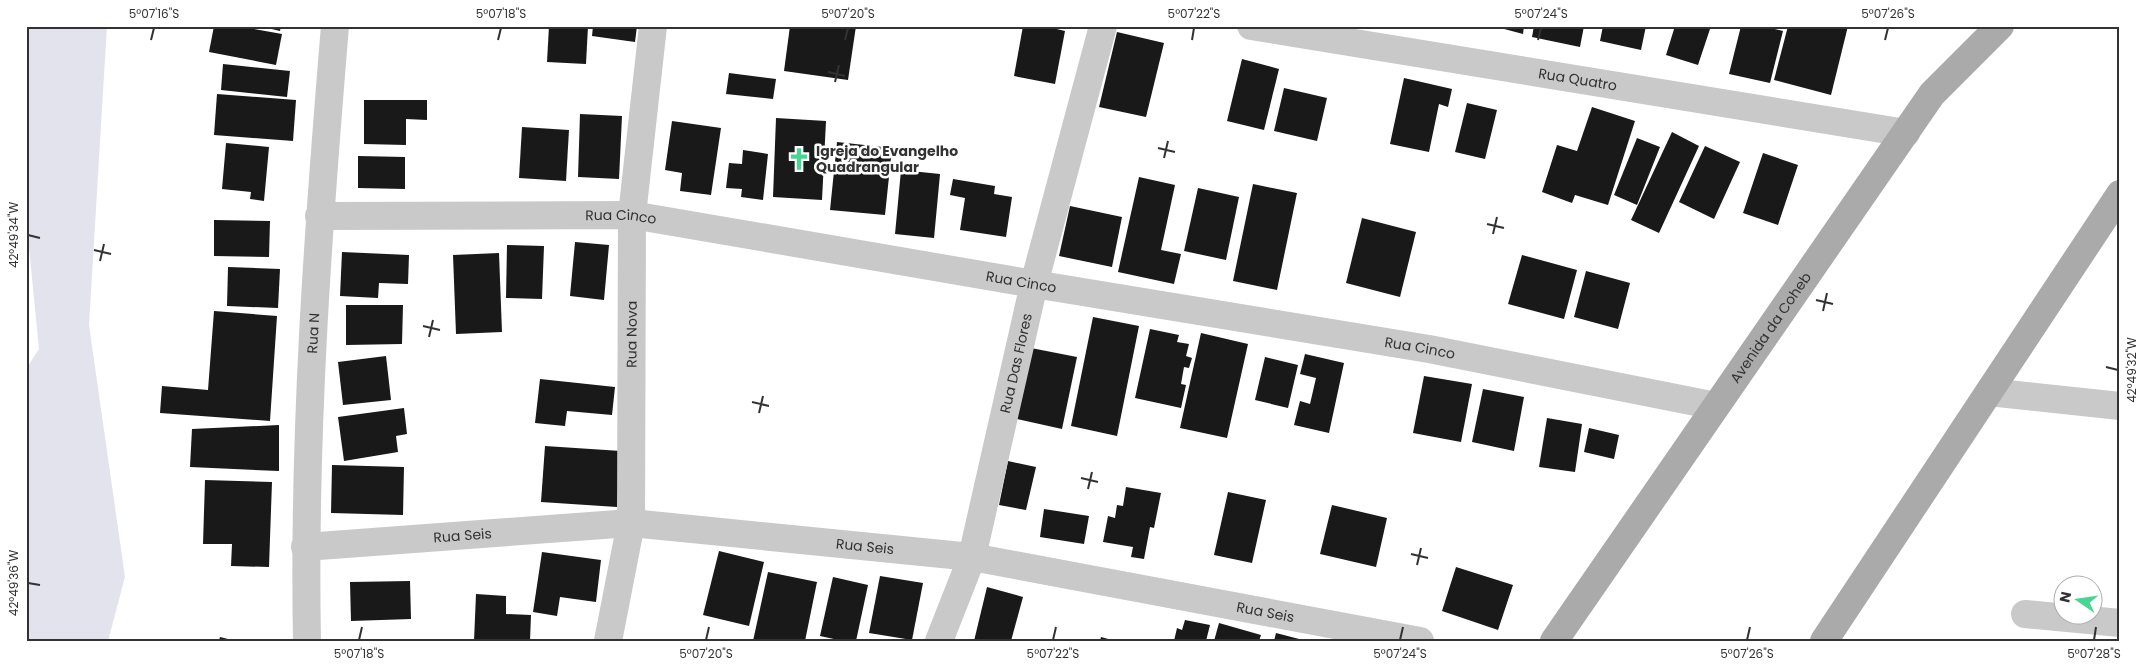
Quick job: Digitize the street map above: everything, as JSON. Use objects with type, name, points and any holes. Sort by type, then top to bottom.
[{"type":"main road","name":"Avenida da Coheb","points":[[1554,641],[1932,94],[2000,26]]},
{"type":"main road","points":[[1824,641],[2116,205]]},
{"type":"street","name":"Rua N","points":[[307,641],[305,547],[319,216],[335,26]]},
{"type":"street","name":"Rua Nova","points":[[608,641],[631,522],[632,215],[653,26]]},
{"type":"street","name":"Rua Das Flores","points":[[939,641],[972,557],[1034,284],[1103,26]]},
{"type":"street","name":"Rua Quatro","points":[[1251,26],[1906,133]]},
{"type":"street","name":"Rua Cinco","points":[[319,216],[632,215],[1429,349],[1716,406]]},
{"type":"street","points":[[1989,392],[2120,406]]},
{"type":"street","name":"Rua Seis","points":[[305,547],[631,522],[972,557],[1420,641]]},
{"type":"street","points":[[2025,614],[2120,623]]},
{"type":"shaded area","points":[[26,26],[107,26],[89,325],[125,577],[108,641],[26,641],[26,369],[39,349],[26,217]]},
{"type":"building","points":[[214,26],[238,26],[282,34],[276,65],[209,52]]},
{"type":"building","points":[[259,26],[281,26],[280,31]]},
{"type":"building","points":[[549,26],[588,26],[586,64],[547,62]]},
{"type":"building","points":[[593,26],[637,26],[635,42],[592,36]]},
{"type":"building","points":[[790,26],[856,26],[848,80],[784,71]]},
{"type":"building","points":[[1023,26],[1044,26],[1065,31],[1055,84],[1014,76]]},
{"type":"building","points":[[1493,26],[1524,26],[1523,34]]},
{"type":"building","points":[[1534,26],[1584,26],[1580,47],[1532,37]]},
{"type":"building","points":[[1603,26],[1646,26],[1641,50],[1600,41]]},
{"type":"building","points":[[1675,26],[1711,26],[1698,65],[1666,55]]},
{"type":"building","points":[[1741,26],[1762,26],[1783,31],[1770,83],[1729,74]]},
{"type":"building","points":[[1788,26],[1848,26],[1831,95],[1774,80]]},
{"type":"building","points":[[1117,32],[1164,43],[1146,117],[1099,107]]},
{"type":"building","points":[[1242,59],[1279,69],[1264,130],[1227,121]]},
{"type":"building","points":[[223,64],[290,71],[287,97],[221,90]]},
{"type":"building","points":[[729,73],[776,79],[773,99],[726,94]]},
{"type":"building","points":[[1404,78],[1452,89],[1448,107],[1439,104],[1429,152],[1390,144]]},
{"type":"building","points":[[1284,88],[1327,98],[1317,141],[1274,131]]},
{"type":"building","points":[[217,94],[296,100],[293,141],[214,135]]},
{"type":"building","points":[[364,100],[427,100],[427,120],[406,119],[406,145],[364,144]]},
{"type":"building","points":[[1467,103],[1497,110],[1485,159],[1455,152]]},
{"type":"building","points":[[1592,107],[1635,121],[1608,205],[1575,195],[1572,203],[1542,192],[1557,145],[1577,151]]},
{"type":"building","points":[[580,114],[622,116],[619,179],[578,177]]},
{"type":"building","name":"Igreja do Evangelho Quadrangular","points":[[776,118],[826,121],[822,200],[773,197]]},
{"type":"building","points":[[672,121],[721,128],[711,195],[680,191],[682,173],[665,170]]},
{"type":"building","points":[[522,127],[569,130],[566,181],[519,178]]},
{"type":"building","points":[[1672,132],[1699,146],[1659,233],[1631,220]]},
{"type":"building","points":[[1637,138],[1660,147],[1637,205],[1614,195]]},
{"type":"building","points":[[837,142],[892,148],[885,215],[830,210]]},
{"type":"building","points":[[226,143],[269,147],[264,201],[250,199],[251,192],[222,189]]},
{"type":"building","points":[[1705,146],[1740,162],[1714,219],[1679,202]]},
{"type":"building","points":[[743,150],[768,154],[763,200],[741,197],[742,189],[726,188],[729,163],[742,164]]},
{"type":"building","points":[[1763,153],[1798,165],[1778,225],[1743,213]]},
{"type":"building","points":[[358,156],[405,157],[405,189],[358,188]]},
{"type":"building","points":[[901,170],[940,174],[934,238],[895,234]]},
{"type":"building","points":[[1139,177],[1175,185],[1161,250],[1181,254],[1174,284],[1118,272]]},
{"type":"building","points":[[953,179],[995,186],[994,194],[1012,197],[1006,237],[960,230],[965,198],[950,195]]},
{"type":"building","points":[[1253,184],[1297,193],[1277,290],[1233,281]]},
{"type":"building","points":[[1198,188],[1239,197],[1226,260],[1184,251]]},
{"type":"building","points":[[1070,206],[1122,217],[1112,267],[1059,256]]},
{"type":"building","points":[[1362,218],[1416,232],[1400,297],[1346,283]]},
{"type":"building","points":[[214,220],[270,221],[269,257],[214,256]]},
{"type":"building","points":[[575,242],[609,245],[604,300],[570,296]]},
{"type":"building","points":[[507,245],[544,246],[542,299],[506,298]]},
{"type":"building","points":[[342,252],[409,255],[408,284],[379,283],[378,298],[340,296]]},
{"type":"building","points":[[499,253],[502,332],[456,334],[453,255]]},
{"type":"building","points":[[1522,255],[1577,270],[1564,319],[1508,304]]},
{"type":"building","points":[[228,267],[280,269],[278,308],[227,306]]},
{"type":"building","points":[[1586,271],[1630,283],[1618,329],[1574,317]]},
{"type":"building","points":[[346,305],[403,305],[402,344],[346,345]]},
{"type":"building","points":[[214,311],[277,316],[270,421],[160,413],[162,386],[208,390]]},
{"type":"building","points":[[1093,317],[1139,326],[1117,436],[1071,426]]},
{"type":"building","points":[[1150,329],[1179,335],[1177,342],[1189,344],[1186,356],[1192,358],[1189,368],[1184,367],[1181,384],[1186,385],[1181,408],[1135,398]]},
{"type":"building","points":[[1201,333],[1248,344],[1227,438],[1180,428]]},
{"type":"building","points":[[1031,348],[1077,357],[1062,429],[1017,419]]},
{"type":"building","points":[[1305,354],[1344,363],[1329,433],[1294,425],[1300,401],[1310,404],[1316,378],[1300,374]]},
{"type":"building","points":[[386,356],[391,400],[343,405],[338,362]]},
{"type":"building","points":[[1265,357],[1298,365],[1288,408],[1255,400]]},
{"type":"building","points":[[1424,376],[1472,384],[1461,442],[1413,433]]},
{"type":"building","points":[[540,379],[615,387],[612,415],[567,411],[565,426],[535,423]]},
{"type":"building","points":[[1483,389],[1524,397],[1514,451],[1472,442]]},
{"type":"building","points":[[404,408],[407,434],[396,436],[398,452],[344,461],[338,417]]},
{"type":"building","points":[[1547,418],[1582,424],[1575,472],[1539,467]]},
{"type":"building","points":[[279,425],[279,471],[190,467],[192,429]]},
{"type":"building","points":[[1589,428],[1619,435],[1614,459],[1584,452]]},
{"type":"building","points":[[545,446],[621,451],[617,507],[541,502]]},
{"type":"building","points":[[1008,461],[1036,467],[1026,510],[999,505]]},
{"type":"building","points":[[332,465],[404,467],[403,515],[331,513]]},
{"type":"building","points":[[205,480],[272,482],[269,567],[231,566],[232,544],[203,544]]},
{"type":"building","points":[[1126,487],[1161,493],[1154,528],[1150,527],[1144,559],[1131,557],[1133,547],[1103,542],[1108,516],[1115,518],[1117,505],[1123,506]]},
{"type":"building","points":[[1228,492],[1266,500],[1252,563],[1214,555]]},
{"type":"building","points":[[1332,505],[1387,518],[1376,567],[1320,554]]},
{"type":"building","points":[[1044,509],[1089,516],[1084,544],[1040,537]]},
{"type":"building","points":[[719,551],[764,562],[749,626],[703,615]]},
{"type":"building","points":[[542,552],[601,560],[596,602],[560,597],[557,616],[533,612]]},
{"type":"building","points":[[1456,567],[1513,585],[1498,630],[1442,611]]},
{"type":"building","points":[[768,572],[817,582],[805,641],[753,641]]},
{"type":"building","points":[[880,576],[923,583],[912,640],[869,633]]},
{"type":"building","points":[[833,577],[868,585],[856,641],[843,641],[820,636]]},
{"type":"building","points":[[410,581],[411,619],[351,621],[350,582]]},
{"type":"building","points":[[987,587],[1023,597],[1011,641],[974,641]]},
{"type":"building","points":[[476,594],[506,596],[506,614],[531,615],[530,641],[474,641]]},
{"type":"building","points":[[1185,620],[1210,625],[1206,641],[1174,641],[1177,628],[1182,630]]},
{"type":"building","points":[[1219,623],[1261,635],[1259,641],[1214,641]]},
{"type":"building","points":[[1276,633],[1303,640],[1303,641],[1274,641]]},
{"type":"building","points":[[220,637],[232,640],[232,641],[219,641]]},
{"type":"building","points":[[1101,637],[1112,640],[1112,641],[1100,641]]},
{"type":"place","name":"Igreja do Evangelho Quadrangular","points":[[799,159]]}]
